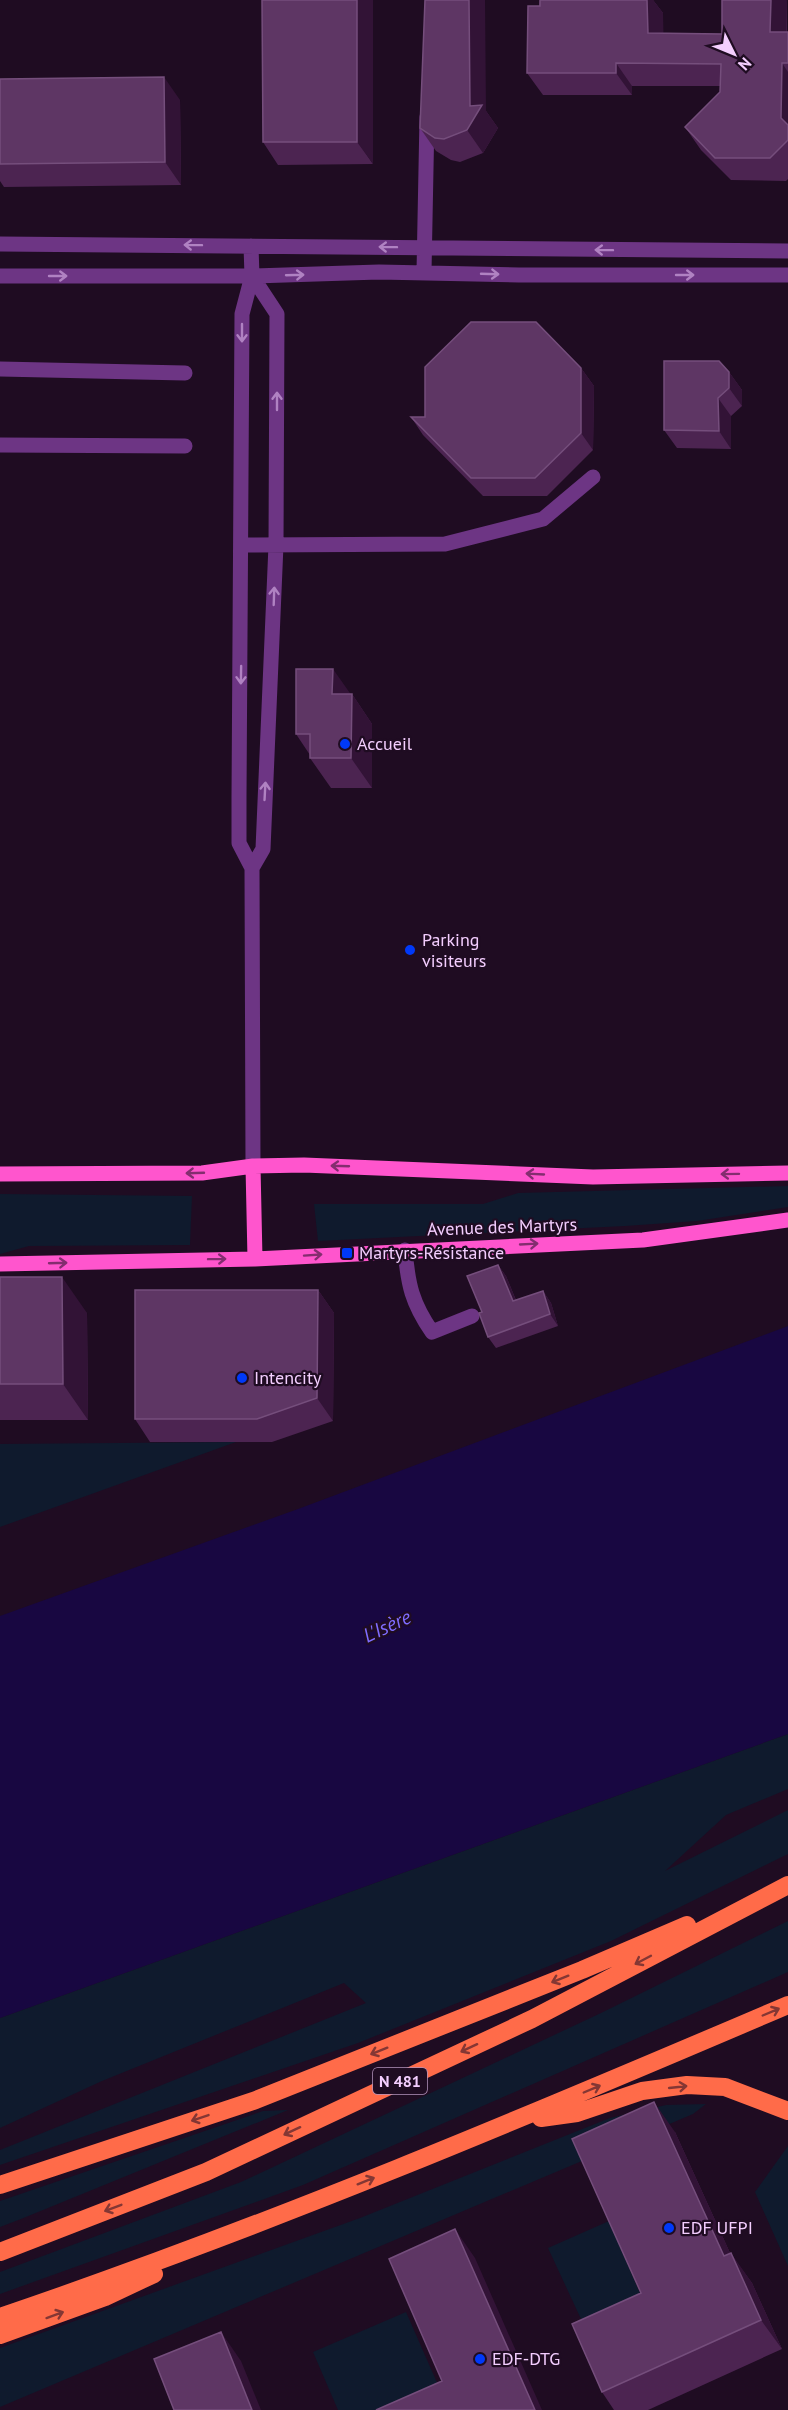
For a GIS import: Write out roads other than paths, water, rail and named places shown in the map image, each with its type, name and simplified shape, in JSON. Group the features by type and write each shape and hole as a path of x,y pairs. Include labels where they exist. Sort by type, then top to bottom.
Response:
{"highway":[{"path":"0,2185 267,2096 582,1970 788,1883"},
{"name":"N 481","path":"0,2252 206,2172 532,2019 788,1883"},
{"path":"0,2317 100,2283 312,2203 519,2121 788,2005"},
{"path":"519,2121 577,2113 642,2091 687,2085 725,2087 788,2111"},
{"path":"0,2335 105,2297 312,2203"}],"main road":[{"path":"0,1174 202,1173 253,1166 337,1165 593,1177 788,1173"},
{"path":"253,1166 255,1259"},
{"name":"Avenue des Martyrs","path":"0,1264 255,1259 643,1240 788,1220"}],"lane":[{"path":"424,272 428,104"},
{"path":"0,244 788,251"},
{"path":"251,246 252,276 242,314 243,545 240,843 252,868 253,1166"},
{"path":"0,276 252,276 424,272 519,275 788,274"},
{"path":"252,276 277,314 276,545 262,849 252,868"},
{"path":"0,369 185,373"},
{"path":"0,445 184,446"},
{"path":"243,545 445,544 543,519 592,477"},
{"path":"405,1251 408,1284 417,1310 432,1332 472,1316"}],"water":[{"name":"L'Isère","path":"788,1326 788,1734 0,2018 0,1616 298,1509"}],"place":[{"name":"Accueil","path":"345,744"},
{"name":"Parking visiteurs","path":"410,950"},
{"name":"Martyrs-Résistance","path":"347,1253"},
{"name":"Intencity","path":"242,1378"},
{"name":"EDF UFPI","path":"669,2228"},
{"name":"EDF-DTG","path":"480,2359"}]}
